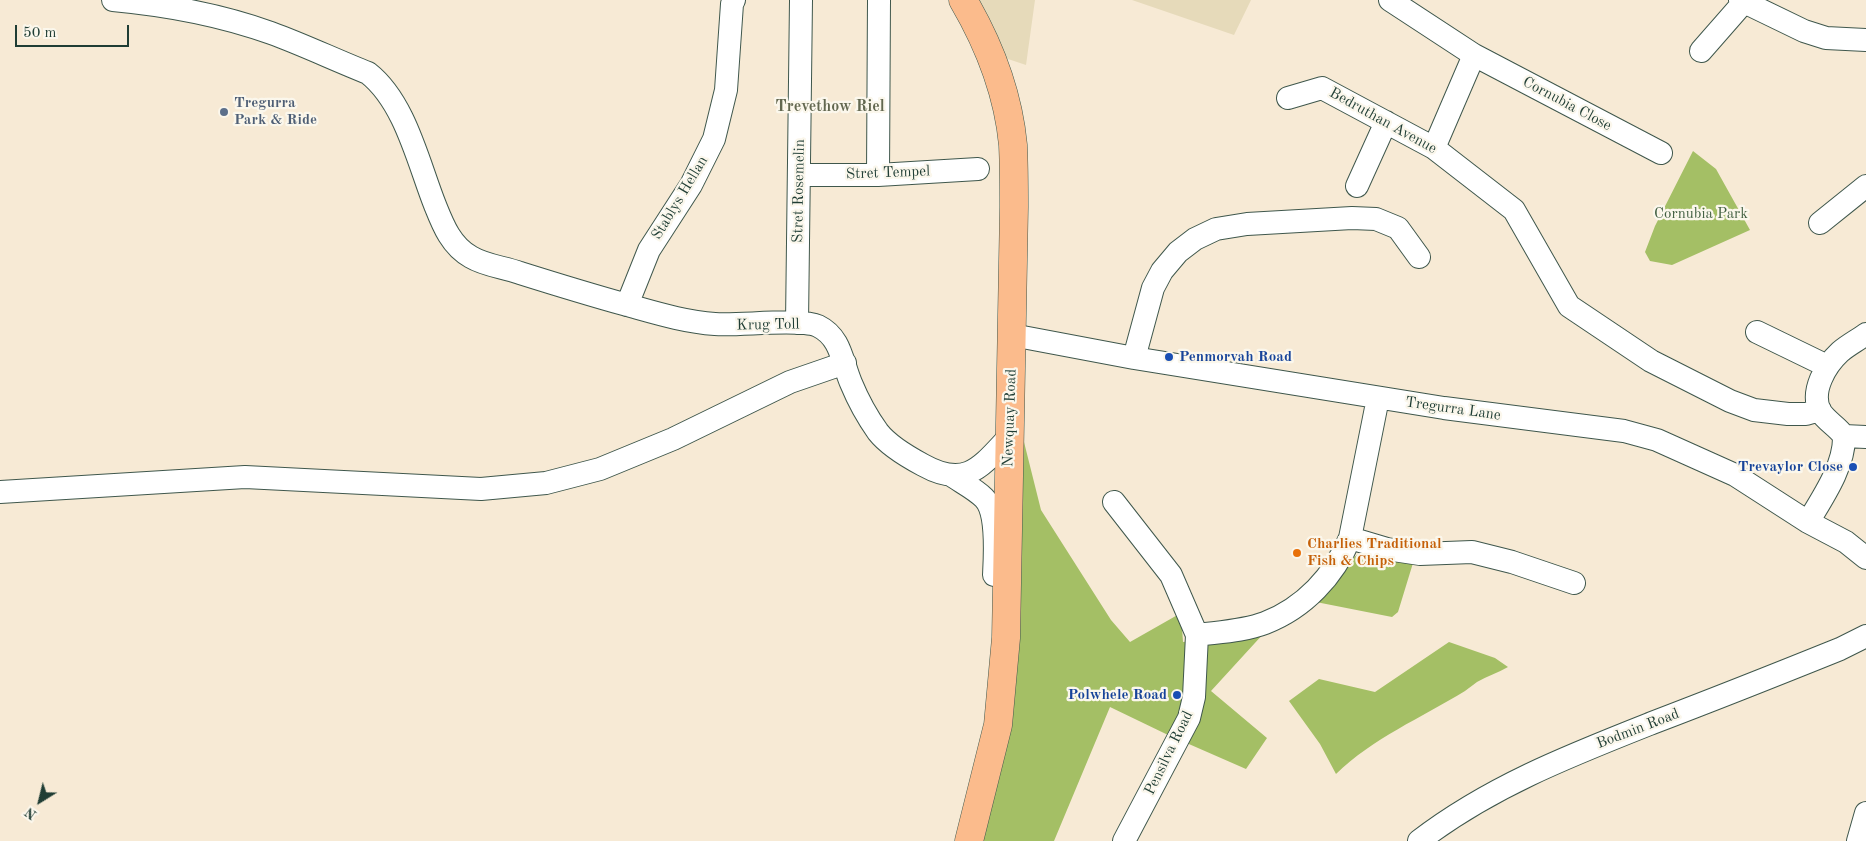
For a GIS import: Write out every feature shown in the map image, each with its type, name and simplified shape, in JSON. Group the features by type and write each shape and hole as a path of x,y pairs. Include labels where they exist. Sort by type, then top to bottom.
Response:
{"highway":[{"name":"Newquay Road","path":"963,0 982,34 1004,93 1013,145 1014,207 1006,638 998,726 969,841"}],"street":[{"name":"Krug Toll","path":"113,0 227,19 284,38 368,73 377,80 395,104 441,220 451,240 470,257 496,267 672,317 713,324 797,323 817,325 829,334 839,346 851,382 879,434 896,448 940,474 962,480 977,478 1008,483"},
{"name":"Stablys Hellan","path":"627,305 650,250 691,185 714,139 726,90 734,0"},
{"name":"Stret Rosemelin","path":"797,323 801,0"},
{"path":"878,175 879,0"},
{"name":"Cornubia Close","path":"1390,0 1474,55 1661,154"},
{"path":"1701,51 1741,2 1784,22 1826,38 1866,40"},
{"path":"1434,148 1474,55"},
{"name":"Bedruthan Avenue","path":"1288,98 1322,88 1434,148 1514,210 1569,306 1651,361 1730,401 1754,410 1806,414 1820,410"},
{"path":"1357,186 1386,122"},
{"name":"Stret Tempel","path":"799,175 878,175 978,169"},
{"path":"1820,223 1866,186"},
{"path":"1134,358 1153,288 1162,271 1178,252 1195,239 1216,229 1247,224 1352,218 1376,219 1398,228 1419,257"},
{"path":"1757,332 1827,366"},
{"path":"1808,522 1842,460 1845,448 1855,437 1820,410 1817,400 1818,389 1827,366 1841,351 1866,334"},
{"name":"Tregurra Lane","path":"1012,335 1134,358 1378,398 1624,431 1656,440 1734,475 1808,522 1846,542 1866,558"},
{"path":"0,492 245,476 481,489 546,483 600,469 673,439 790,382 845,363"},
{"path":"1114,502 1171,575 1197,635 1251,627 1266,622 1307,598 1328,577 1342,557 1350,538 1378,398"},
{"path":"1006,638 995,617 993,591 995,561 994,526 991,512 985,498 962,480 976,470 1009,437"},
{"path":"1350,538 1387,548 1420,554 1472,552 1512,562 1574,583"},
{"name":"Pensilva Road","path":"1124,841 1189,718 1194,697 1197,635"},
{"name":"Bodmin Road","path":"1419,841 1478,801 1518,779 1586,749 1864,642"},
{"path":"1858,841 1866,813"}],"shaded area":[{"path":"978,0 1035,0 1026,65 1005,58"},
{"path":"1132,0 1251,0 1234,35"}],"green space":[{"name":"Cornubia Park","path":"1693,151 1716,169 1750,230 1672,265 1650,261 1645,252 1655,226"},
{"path":"1015,406 1041,510 1111,620 1130,642 1181,613 1183,642 1265,632 1211,691 1267,738 1246,769 1110,707 1054,841 979,841"},
{"path":"1363,552 1413,563 1398,612 1392,617 1316,602 1350,560"},
{"path":"1449,642 1495,658 1508,667 1477,682 1465,691 1381,739 1350,761 1336,774 1320,744 1289,701 1319,679 1375,692"}],"place":[{"name":"Tregurra Park & Ride","path":"224,112"},
{"name":"Penmorvah Road","path":"1169,357"},
{"name":"Trevaylor Close","path":"1853,467"},
{"name":"Charlies Traditional Fish & Chips","path":"1297,553"},
{"name":"Polwhele Road","path":"1177,695"}],"district":[{"name":"Trevethow Riel","path":"830,107"}]}
